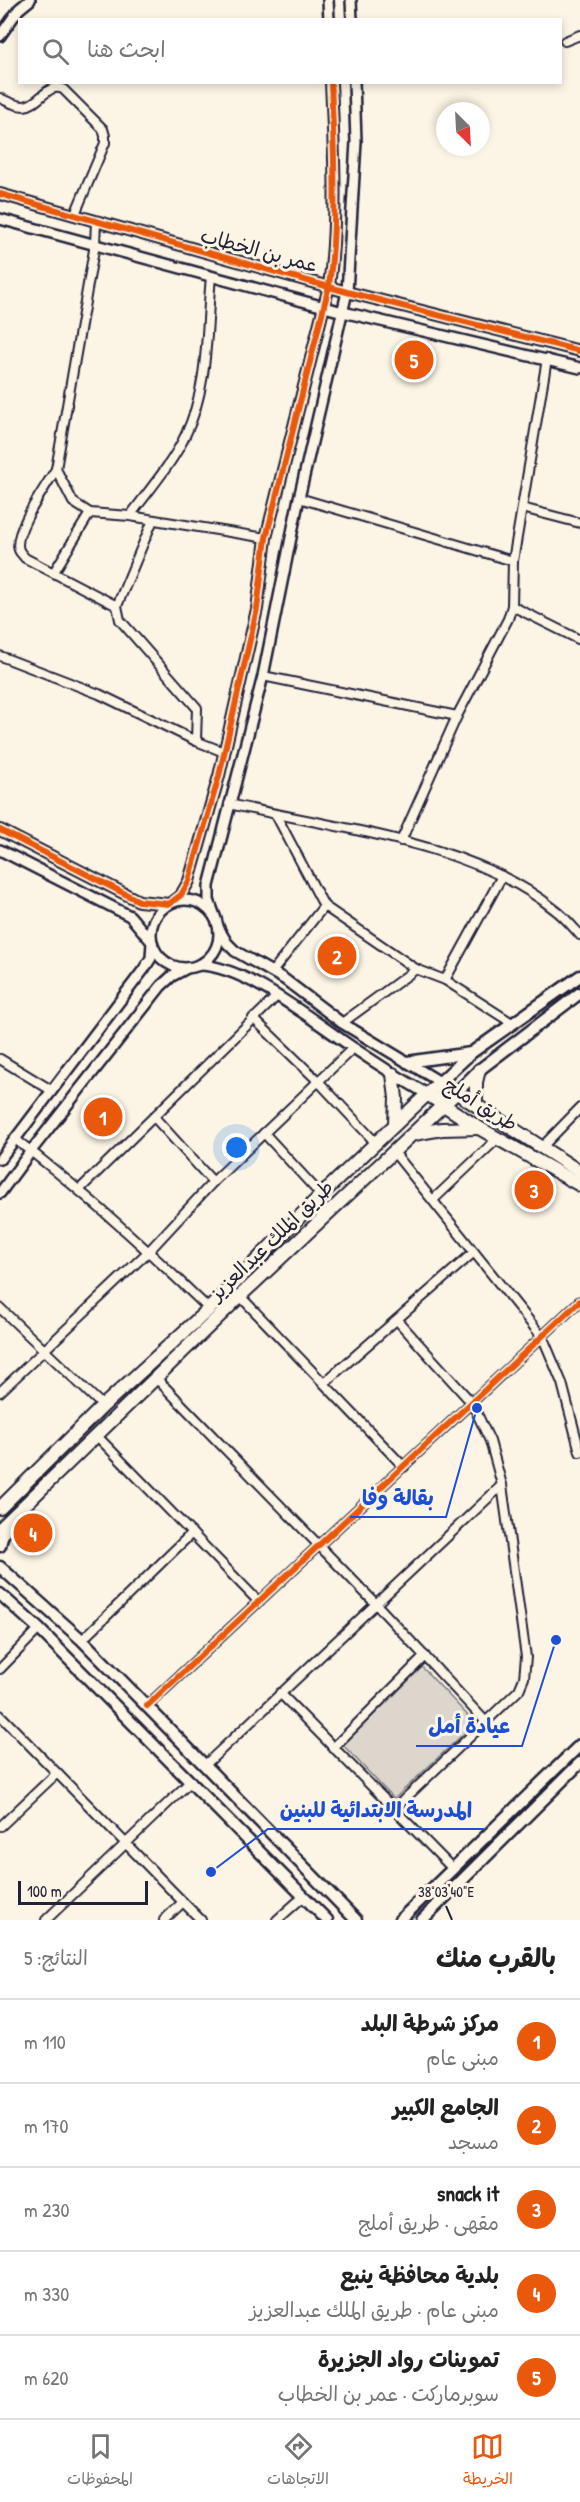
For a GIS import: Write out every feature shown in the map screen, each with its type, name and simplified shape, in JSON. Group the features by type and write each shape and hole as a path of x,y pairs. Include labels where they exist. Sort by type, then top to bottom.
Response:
{"highway":[{"path":"476,1106 476,1082 479,1070"},
{"path":"393,1074 396,1098 395,1124"},
{"name":"طريق أملج","path":"580,1172 440,1082 427,1094 479,1128 580,1185"},
{"name":"طريق الملك عبدالعزيز","path":"0,1529 240,1296 456,1093"},
{"name":"طريق الملك عبدالعزيز","path":"0,1506 208,1309 321,1195 427,1094"},
{"path":"412,1134 442,1129 479,1128"}],"main road":[{"path":"440,1082 471,1053 580,976"},
{"name":"طريق الملك عبدالعزيز","path":"456,1093 479,1070 580,993"},
{"path":"407,1062 471,1053"},
{"path":"0,1546 6,1527 24,1505"},
{"path":"0,1552 5,1566 16,1581"},
{"path":"0,1567 82,1640 356,1920"},
{"path":"3,1598 39,1629 327,1920"},
{"path":"400,1920 580,1745"},
{"path":"422,1920 580,1764"}],"street":[{"path":"0,36 19,9 30,0"},
{"path":"328,0 329,18"},
{"path":"351,0 352,18"},
{"path":"565,41 580,35"},
{"path":"0,1159 144,969 151,958 154,920 181,895 189,881 224,752 256,609 266,538 330,286 334,250 335,182 331,84"},
{"path":"354,84 356,142 347,292 299,498 263,676 229,804 225,830 210,886 209,900 219,929 235,951 272,972 342,1023 440,1082"},
{"path":"0,99 18,106 27,106 37,102 52,88 58,86 63,88 103,129 105,143 75,214"},
{"name":"عمر بن الخطاب","path":"0,194 347,292 580,351"},
{"name":"عمر بن الخطاب","path":"0,219 343,312 580,368"},
{"path":"96,222 95,244 56,469 22,527 18,540 19,550 25,558 117,606"},
{"path":"130,516 177,450 193,415 200,387 211,276"},
{"path":"401,841 457,716 508,619 512,606 513,561 548,359"},
{"path":"56,469 73,501 90,513 130,516 266,538"},
{"path":"299,498 513,561"},
{"path":"522,508 580,523"},
{"path":"54,572 90,513"},
{"path":"153,520 117,606 120,620 197,708 196,741"},
{"path":"512,606 580,640"},
{"path":"0,656 99,694 196,741 224,752"},
{"path":"263,676 457,716"},
{"path":"229,804 401,841 457,856 502,876 554,909 580,935"},
{"path":"276,815 324,906 416,969 446,980 512,1023"},
{"path":"0,830 139,901 169,904 180,901 201,904 216,919"},
{"path":"0,850 130,916 165,961 187,968"},
{"path":"446,980 502,876"},
{"path":"272,972 324,906"},
{"path":"198,966 208,960 215,951 219,940 219,929"},
{"path":"0,1193 161,986 172,976 187,968 213,965 277,996 353,1048 427,1094"},
{"path":"342,1023 416,969"},
{"path":"79,1190 277,996"},
{"path":"254,1018 318,1081 375,1142"},
{"path":"0,1392 149,1251 213,1182 353,1048"},
{"path":"0,1059 51,1090"},
{"path":"541,1148 580,1108"},
{"path":"155,1118 213,1182"},
{"path":"264,1133 321,1195"},
{"path":"433,1200 497,1138"},
{"path":"15,1139 79,1190 149,1251 208,1309"},
{"path":"393,1151 543,1338 578,1425 580,1452"},
{"path":"324,1383 474,1252"},
{"path":"240,1296 404,1467"},
{"path":"147,1706 580,1301"},
{"path":"0,1308 103,1406"},
{"path":"393,1810 519,1690 524,1678 526,1657 502,1485 490,1441 472,1403 397,1320"},
{"path":"156,1378 320,1545 486,1722"},
{"path":"96,1435 259,1602"},
{"path":"205,1765 502,1485"},
{"path":"82,1640 192,1533"},
{"path":"0,1669 39,1629"},
{"path":"333,1748 425,1656"},
{"path":"280,1693 453,1869"},
{"path":"0,1715 201,1920"},
{"path":"0,1826 57,1773"},
{"path":"46,1920 191,1781"},
{"path":"277,1920 304,1896"},
{"path":"165,1920 183,1902"}],"shaded area":[{"path":"422,1667 475,1723 394,1799 343,1745"}],"cycle path":[{"path":"0,830 139,901 169,904 181,895 189,881 219,776 257,609 266,538 329,286 334,210 331,84"},
{"path":"0,194 347,292 580,351"},
{"path":"147,1706 580,1301"}],"place":[{"name":"تموينات رواد الجزيرة","path":"414,360"},
{"name":"الجامع الكبير","path":"337,956"},
{"name":"مركز شرطة البلد","path":"103,1117"},
{"name":"snack it","path":"534,1190"},
{"name":"بقالة وفا","path":"477,1408"},
{"name":"بلدية محافظة ينبع","path":"33,1533"},
{"name":"عيادة أمل","path":"556,1640"},
{"name":"المدرسة الابتدائية للبنين","path":"211,1872"}]}
